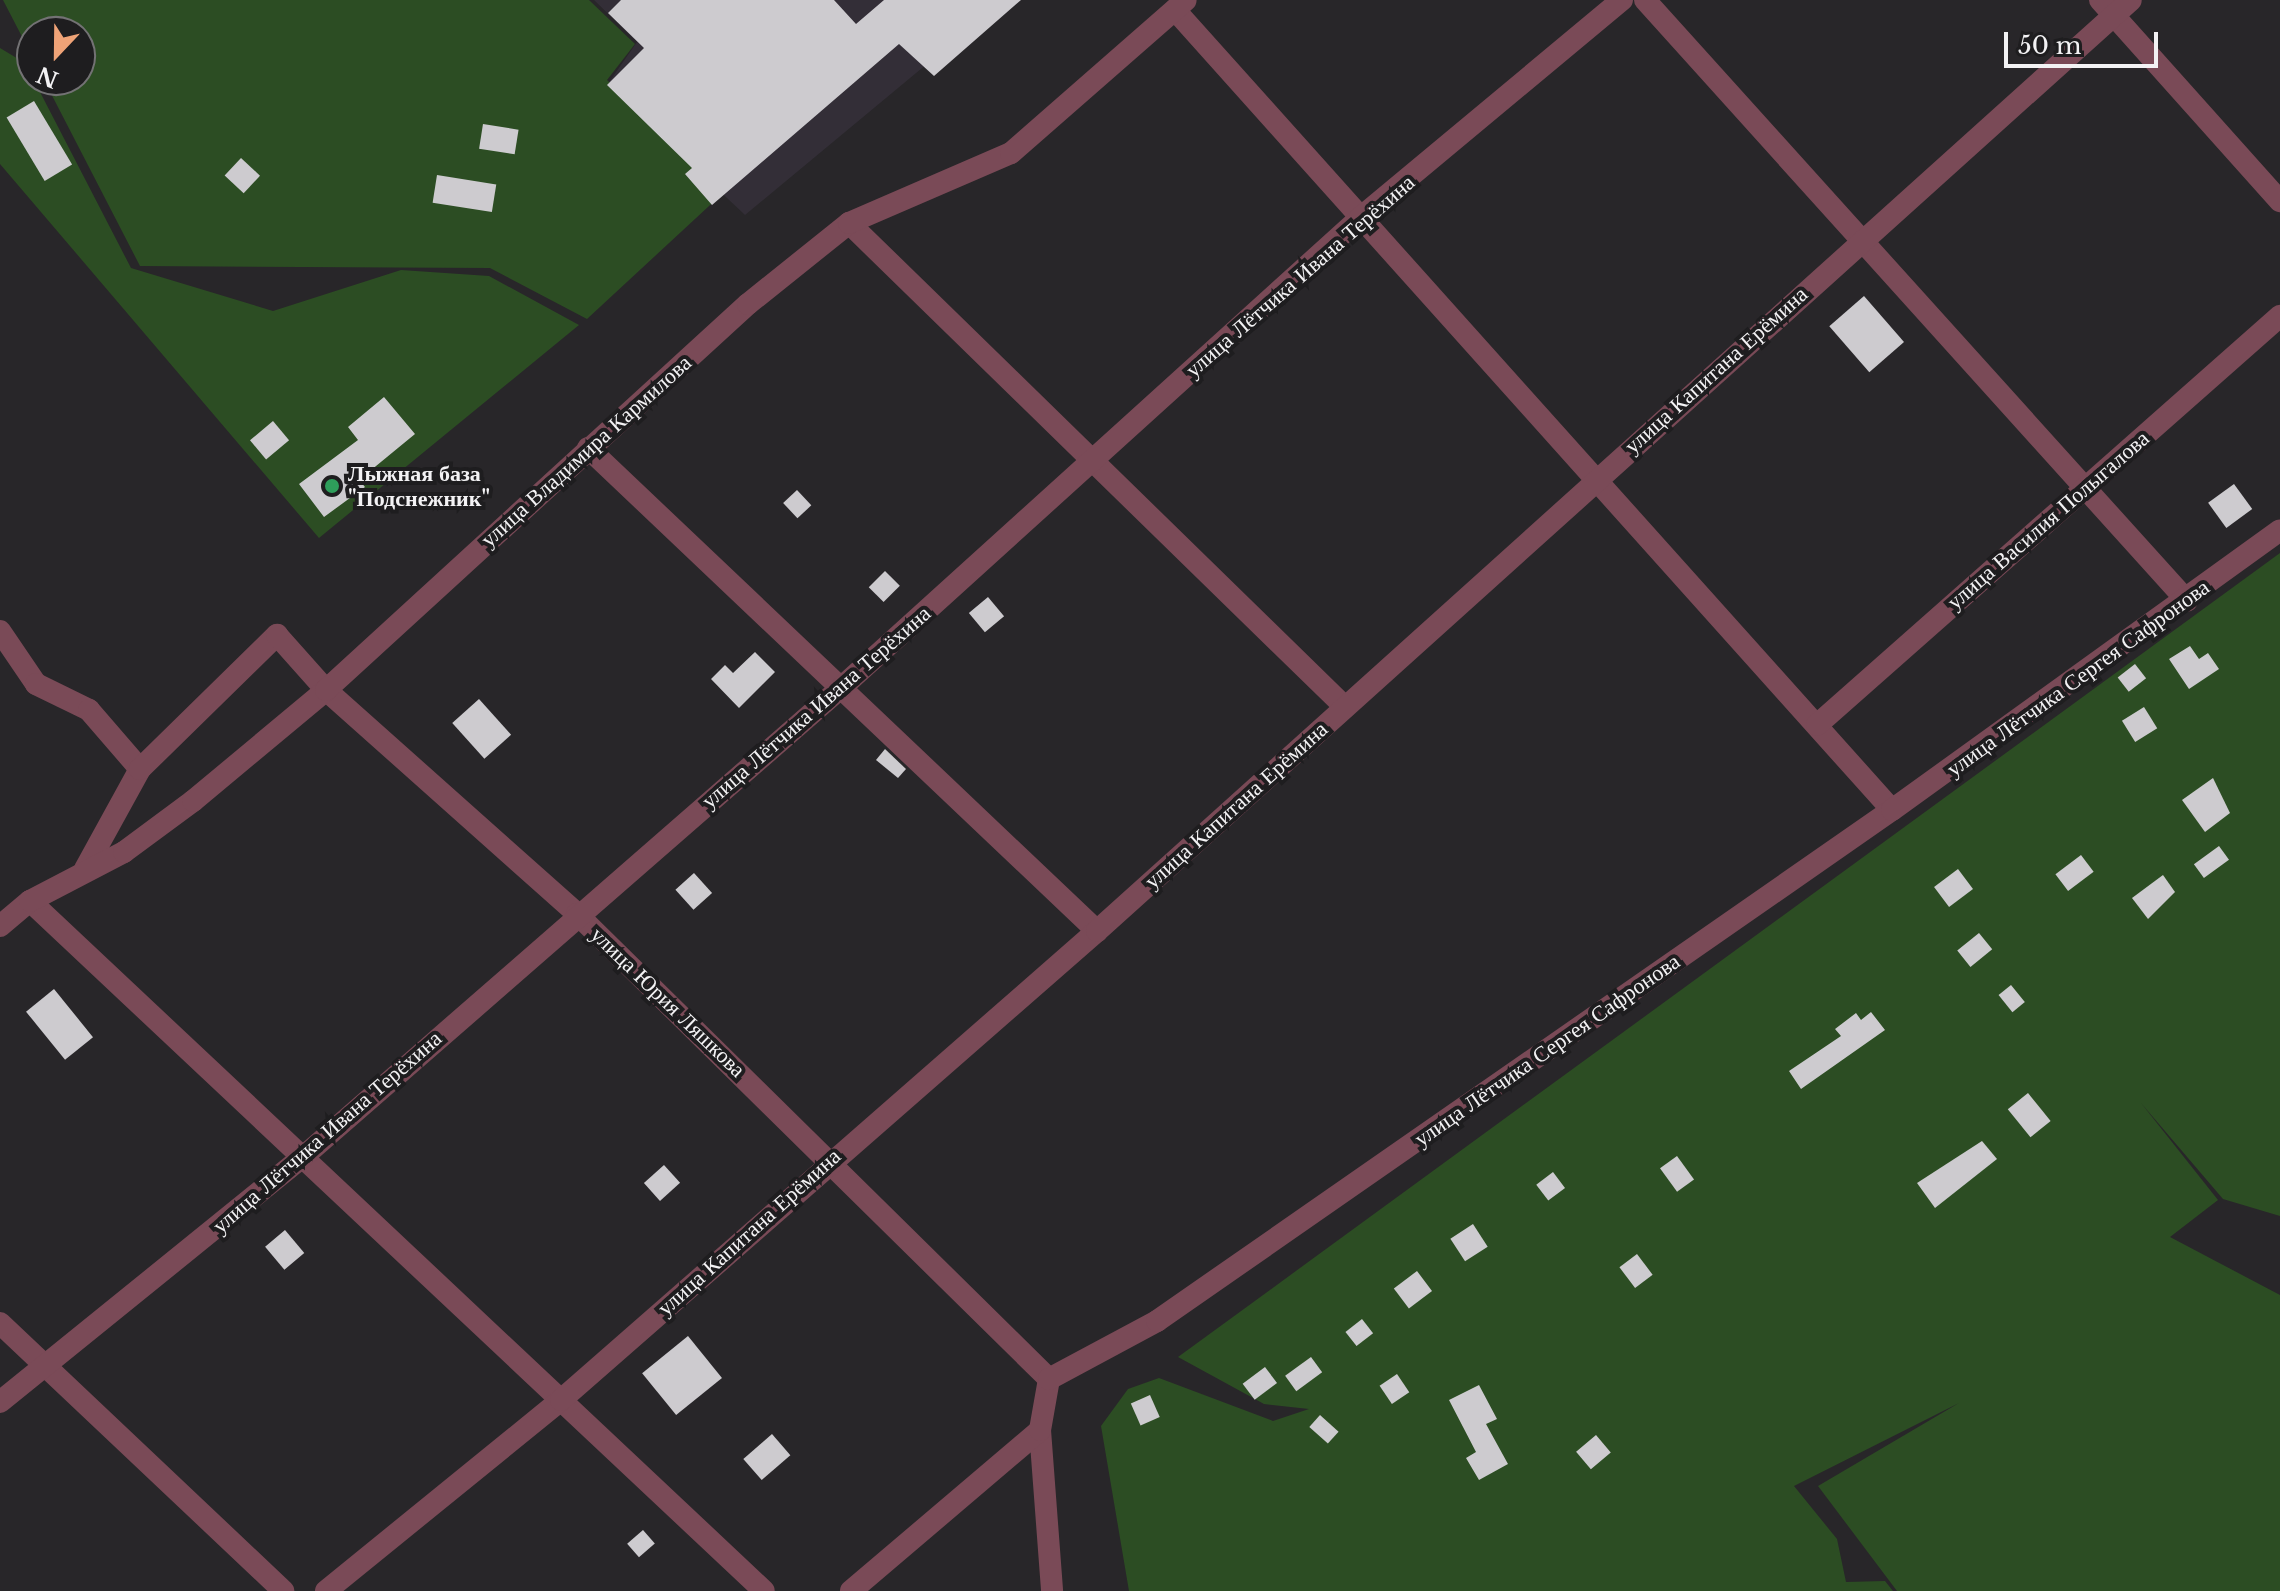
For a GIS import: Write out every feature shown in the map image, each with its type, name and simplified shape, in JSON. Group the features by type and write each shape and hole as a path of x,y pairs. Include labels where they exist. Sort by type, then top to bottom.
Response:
{"street":[{"name":"улица Лётчика Ивана Терёхина","path":"0,1402 303,1157 577,914 842,687 1360,218 1622,0"},
{"path":"1645,0 2087,485 2187,601"},
{"path":"1180,5 1360,218 1892,810"},
{"name":"улица Владимира Кармилова","path":"0,926 30,901 85,869 124,852 193,801 326,690 588,448 849,223 1011,153 1180,5"},
{"path":"2115,5 2280,201"},
{"name":"улица Капитана Ерёмина","path":"326,1591 561,1400 831,1160 1097,931 1862,239 2115,5"},
{"path":"849,223 1345,707"},
{"name":"улица Василия Полыгалова","path":"1817,725 2280,316"},
{"path":"588,448 1097,931"},
{"name":"улица Лётчика Сергея Сафронова","path":"1049,1379 1157,1321 1892,810 2187,601 2280,530"},
{"path":"0,631 36,684 89,710 140,769 85,869"},
{"name":"улица Юрия Ляшкова","path":"140,769 277,635 326,690 577,914 831,1160 1049,1379"},
{"path":"30,901 764,1591"},
{"path":"0,1323 283,1591"},
{"path":"1049,1379 1040,1430 1052,1591"},
{"path":"851,1591 1040,1430"}],"shaded area":[{"path":"594,0 1004,0 745,215 607,85 637,42"}],"green space":[{"path":"3,0 589,0 635,44 607,80 722,194 587,319 490,268 140,266 52,96 96,96 96,16 16,16 16,25"},
{"path":"0,48 16,58 16,96 42,96 131,268 273,311 401,270 489,276 579,325 319,538 0,164"},
{"path":"2280,553 2280,1216 2223,1199 2141,1103 2218,1200 2170,1237 2280,1295 2280,1591 1897,1591 1818,1486 1959,1403 1794,1486 1837,1539 1846,1582 1885,1581 1893,1591 1129,1591 1101,1426 1128,1389 1159,1378 1273,1421 1309,1409 1264,1404 1178,1357"}],"building":[{"path":"621,0 834,0 856,24 884,0 1021,0 934,76 899,44 712,205 685,174 692,168 607,85 644,48 608,13"},
{"path":"34,101 72,164 45,181 7,117"},
{"path":"483,124 519,130 515,154 479,149"},
{"path":"241,158 260,176 244,193 225,176"},
{"path":"437,175 496,184 492,212 433,203"},
{"path":"1864,296 1904,342 1869,372 1829,326"},
{"path":"384,397 415,434 359,480 365,487 324,517 299,484 358,440 348,427"},
{"path":"273,421 289,440 266,459 250,440"},
{"path":"2234,484 2252,509 2226,528 2208,503"},
{"path":"797,490 811,505 797,518 783,503"},
{"path":"885,571 900,586 884,602 869,587"},
{"path":"988,597 1004,616 985,632 969,613"},
{"path":"2190,646 2199,659 2208,653 2219,669 2189,689 2169,659"},
{"path":"755,652 775,672 739,708 711,679 725,665 733,673"},
{"path":"2135,664 2146,678 2129,692 2118,678"},
{"path":"479,699 511,735 484,759 452,723"},
{"path":"2144,707 2157,728 2135,742 2122,721"},
{"path":"885,749 906,769 898,778 876,760"},
{"path":"2213,778 2230,813 2205,832 2182,800"},
{"path":"2219,846 2229,860 2204,878 2194,864"},
{"path":"2081,855 2094,872 2068,891 2055,874"},
{"path":"1958,869 1973,889 1949,907 1934,887"},
{"path":"694,873 712,893 693,910 675,890"},
{"path":"2163,875 2175,892 2148,919 2132,898"},
{"path":"1979,933 1992,949 1970,967 1957,951"},
{"path":"2011,985 2025,1002 2012,1012 1999,995"},
{"path":"54,989 93,1037 65,1060 26,1012"},
{"path":"1871,1012 1885,1030 1801,1089 1789,1071 1841,1036 1835,1029 1856,1013 1861,1020"},
{"path":"2028,1093 2051,1121 2030,1137 2008,1109"},
{"path":"1982,1141 1997,1159 1935,1208 1917,1183"},
{"path":"1677,1156 1694,1179 1677,1192 1660,1168"},
{"path":"664,1165 680,1183 660,1201 644,1183"},
{"path":"1553,1172 1565,1188 1548,1201 1536,1185"},
{"path":"1473,1224 1488,1247 1465,1261 1450,1239"},
{"path":"285,1230 304,1253 284,1270 265,1247"},
{"path":"1637,1254 1653,1275 1635,1288 1619,1267"},
{"path":"1417,1271 1432,1291 1409,1308 1394,1288"},
{"path":"1362,1319 1373,1333 1357,1346 1345,1332"},
{"path":"688,1336 722,1378 676,1415 642,1373"},
{"path":"1311,1357 1322,1372 1296,1391 1285,1376"},
{"path":"1265,1367 1277,1383 1255,1400 1243,1384"},
{"path":"1397,1374 1409,1392 1392,1404 1380,1386"},
{"path":"1479,1385 1497,1419 1486,1424 1508,1464 1479,1480 1466,1458 1476,1452 1449,1400"},
{"path":"1150,1395 1160,1417 1141,1425 1131,1404"},
{"path":"1320,1415 1339,1432 1328,1444 1309,1427"},
{"path":"772,1434 790,1455 762,1480 743,1459"},
{"path":"1596,1435 1611,1453 1591,1469 1576,1452"},
{"path":"643,1530 655,1544 639,1557 627,1544"}],"place":[{"name":"Лыжная база \"Подснежник\"","path":"332,486"}]}
